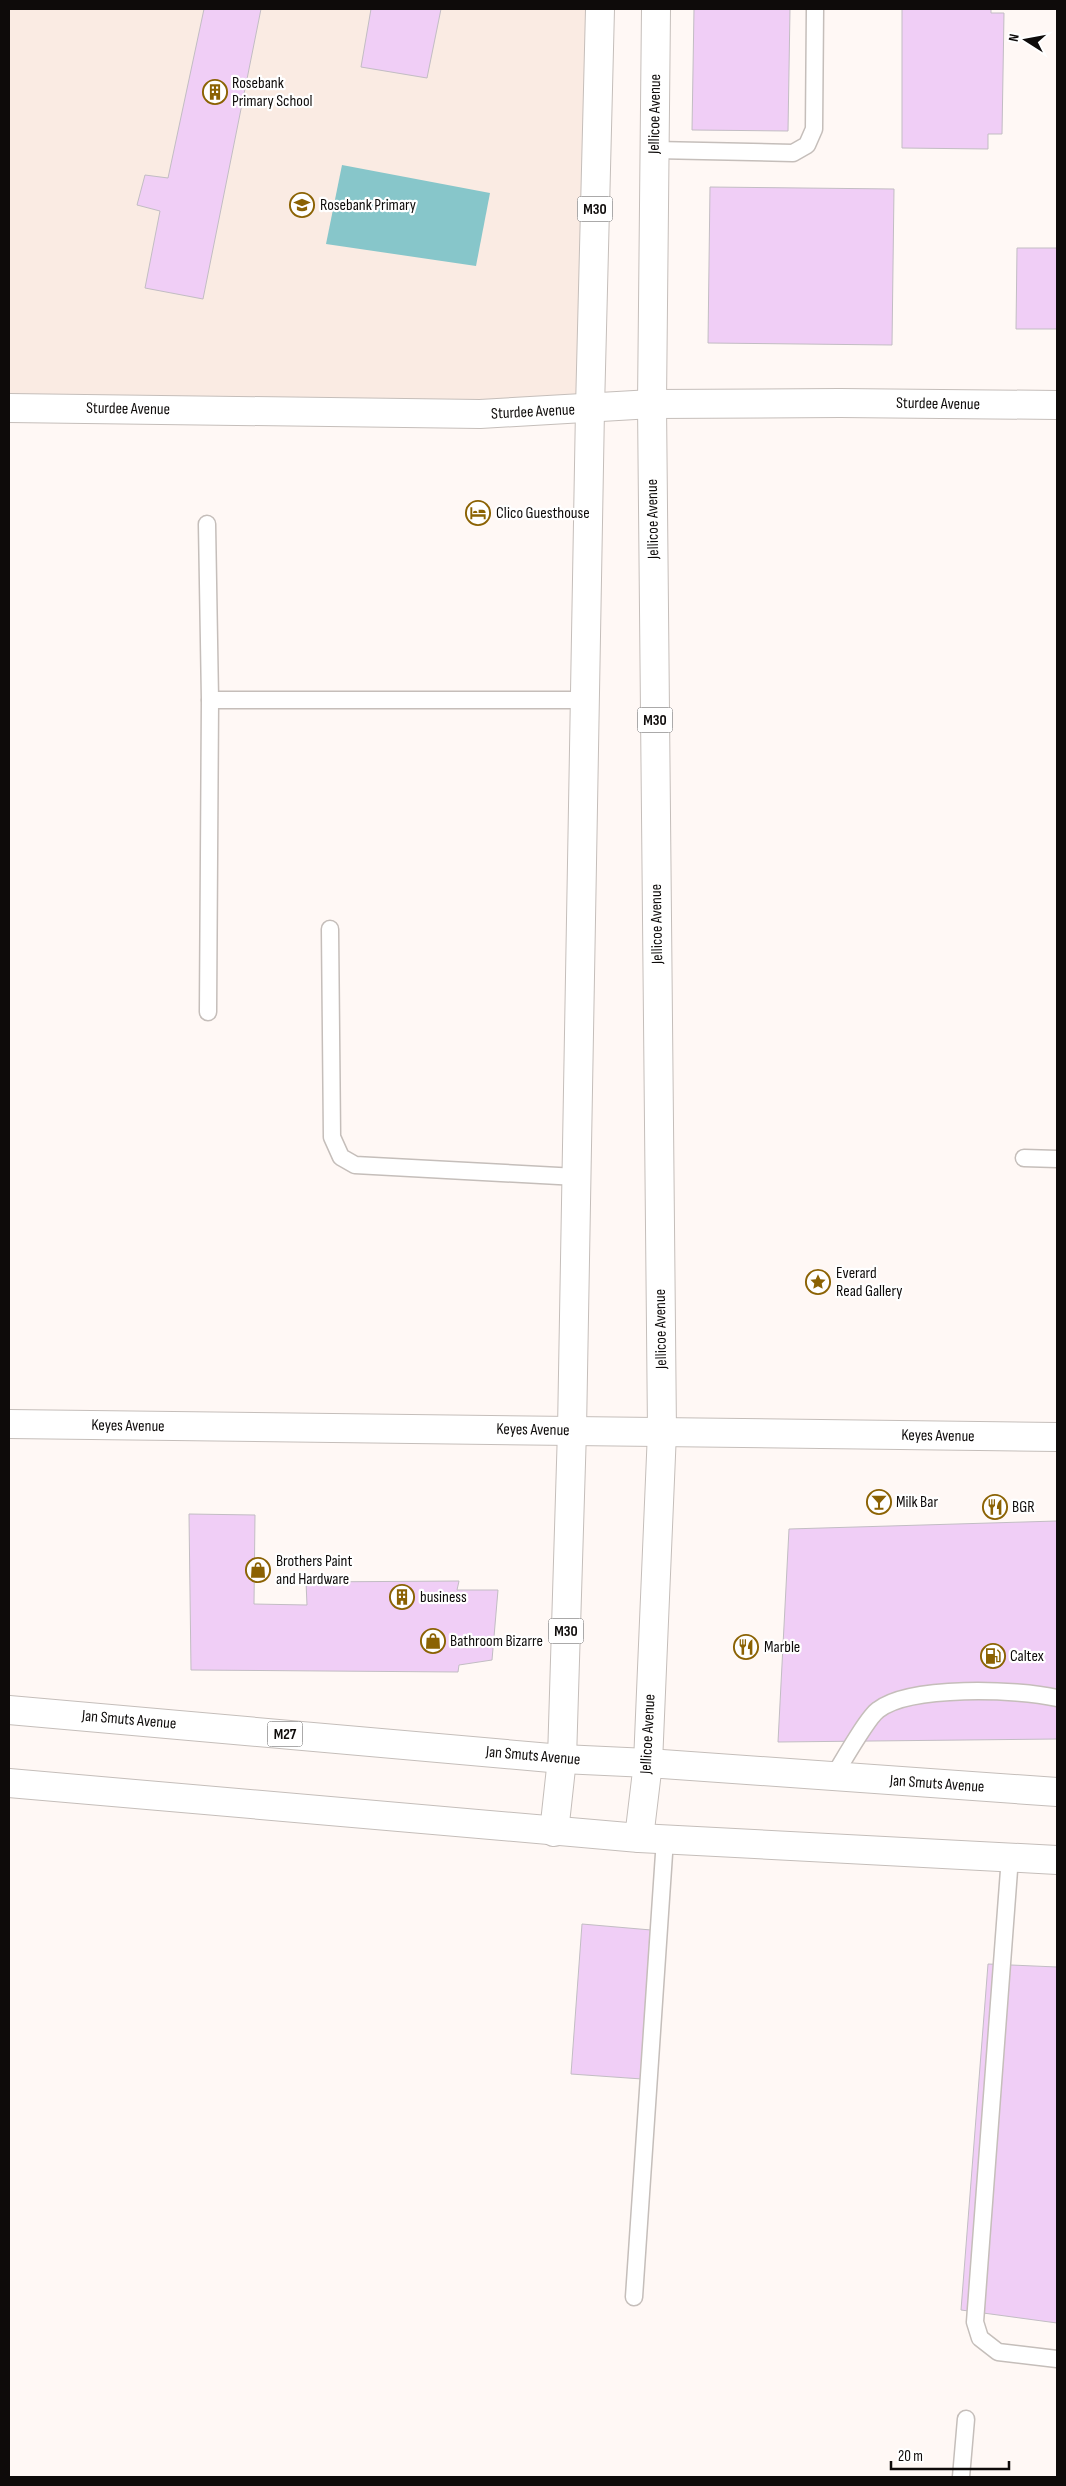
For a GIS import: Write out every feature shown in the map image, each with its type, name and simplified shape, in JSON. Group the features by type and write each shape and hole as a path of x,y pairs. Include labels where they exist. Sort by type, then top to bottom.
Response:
{"main road":[{"name":"M30","path":"554,1832 562,1759 572,1430 590,409 600,9"},
{"name":"Jellicoe Avenue","path":"652,1839 648,1763 662,1432 652,404 656,9"},
{"name":"Sturdee Avenue","path":"9,408 480,414 652,404 840,403 1057,406"},
{"name":"Keyes Avenue","path":"9,1424 1057,1437"},
{"name":"Jan Smuts Avenue","path":"9,1710 562,1759 648,1763 1057,1792"},
{"path":"9,1782 554,1832 652,1839 1057,1860"}],"lane":[{"path":"655,150 793,153 807,145 814,129 815,9"},
{"path":"207,524 210,700 208,1012"},
{"path":"210,700 586,700"},
{"path":"330,929 332,1137 341,1156 355,1165 577,1177"},
{"path":"1024,1158 1057,1158"},
{"path":"833,1776 876,1710 899,1698 953,1691 1040,1694 1057,1698"},
{"path":"634,2297 652,1839"},
{"path":"1010,1857 975,2322 980,2338 998,2352 1057,2359"},
{"path":"961,2477 966,2419"}],"shaded area":[{"name":"Rosebank Primary","path":"9,9 598,9 591,405 9,401"}],"water":[{"path":"342,165 490,193 476,266 326,244"}],"building":[{"name":"Rosebank Primary School","path":"204,9 261,9 203,299 145,288 160,211 137,205 145,175 168,178"},
{"name":"Rosebank Primary School","path":"371,9 441,9 427,78 361,67"},
{"path":"694,9 790,9 788,131 692,130"},
{"path":"902,9 991,9 991,13 1004,13 1002,134 988,134 988,149 902,148"},
{"path":"710,187 894,189 892,345 708,343"},
{"path":"1017,248 1057,248 1057,329 1016,329"},
{"name":"business","path":"189,1514 255,1515 254,1604 307,1605 306,1582 459,1581 457,1590 498,1590 492,1660 459,1665 458,1672 191,1670"},
{"path":"1057,1521 1057,1739 778,1742 789,1529"},
{"path":"582,1924 651,1930 642,2079 571,2074"},
{"path":"988,1964 1057,1967 1057,2323 961,2310"}],"place":[{"name":"Rosebank Primary School","path":"215,92"},
{"name":"Rosebank Primary","path":"302,205"},
{"name":"Clico Guesthouse","path":"478,513"},
{"name":"Everard Read Gallery","path":"818,1282"},
{"name":"Milk Bar","path":"879,1502"},
{"name":"BGR","path":"995,1507"},
{"name":"Brothers Paint and Hardware","path":"258,1570"},
{"name":"business","path":"402,1597"},
{"name":"Bathroom Bizarre","path":"433,1641"},
{"name":"Marble","path":"746,1647"},
{"name":"Caltex","path":"993,1656"}]}
